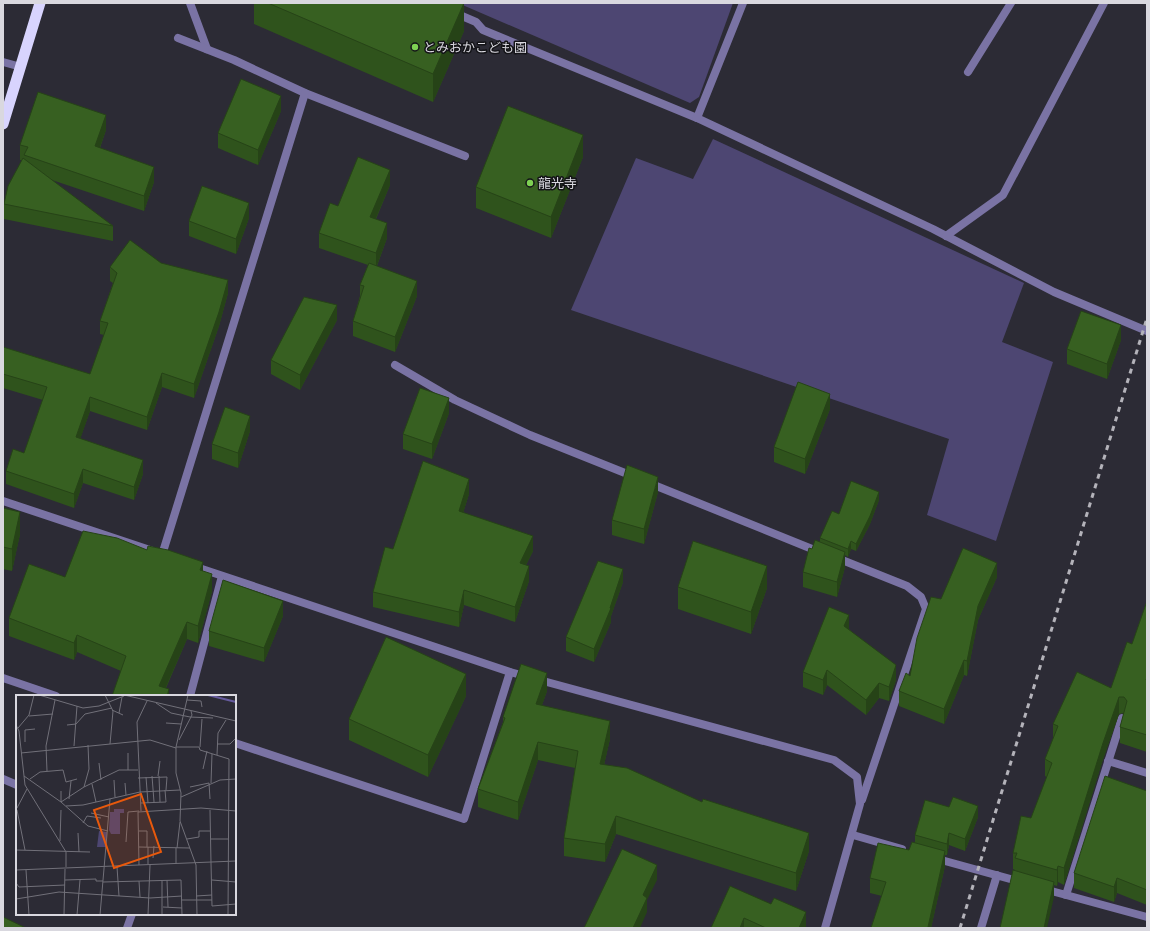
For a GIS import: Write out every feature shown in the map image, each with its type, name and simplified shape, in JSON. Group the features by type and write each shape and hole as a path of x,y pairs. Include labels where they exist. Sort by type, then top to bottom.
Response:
{"highway":[{"path":"3,124 40,3"}],"street":[{"path":"190,3 207,49"},
{"path":"697,118 743,3"},
{"path":"968,72 1011,3"},
{"path":"946,236 1003,195 1104,3"},
{"path":"447,9 476,22 483,30 697,118 946,236 1054,292 1147,331"},
{"path":"178,38 234,60 305,93 465,156"},
{"path":"3,62 21,66"},
{"path":"3,501 166,556 305,93"},
{"path":"395,365 454,400 530,434 907,586 921,597 926,609 860,804 853,835 825,928"},
{"path":"185,563 510,672 834,760 857,776 860,804"},
{"path":"190,695 222,576"},
{"path":"236,742 464,819 510,672"},
{"path":"3,678 53,695"},
{"path":"1066,895 1122,718"},
{"path":"1108,761 1147,773"},
{"path":"3,780 16,785"},
{"path":"853,835 912,852"},
{"path":"926,856 1147,917"},
{"path":"981,928 997,875"},
{"path":"127,928 132,915"}],"shaded area":[{"path":"458,3 733,3 699,97 690,103"},
{"path":"713,139 1024,283 1002,342 1053,362 996,541 927,515 949,439 571,310 636,158 693,179"}],"building":[{"path":"268,3 464,3 433,74"},
{"path":"241,79 281,96 258,150 218,133"},
{"path":"38,92 106,115 95,146 154,167 144,196 24,155 28,147 20,145"},
{"name":"龍光寺","path":"508,106 583,135 551,217 476,187"},
{"path":"358,157 390,170 370,217 387,223 376,253 319,233 330,203 338,206"},
{"path":"23,158 113,226 4,204 8,186"},
{"path":"202,186 249,203 236,239 189,221"},
{"path":"130,240 161,263 228,280 219,312 194,384 162,373 147,417 90,397 76,437 143,460 134,487 83,469 74,494 6,471 13,449 24,453 47,387 3,374 3,347 90,374 108,323 100,321 117,273 110,267"},
{"path":"369,263 417,281 395,337 353,321 364,286 360,285"},
{"path":"304,297 337,305 300,375 271,360"},
{"path":"1081,311 1121,325 1107,364 1067,349"},
{"path":"798,382 830,394 805,459 774,447"},
{"path":"420,388 449,398 432,444 403,434"},
{"path":"225,407 250,416 238,453 212,444"},
{"path":"423,461 469,479 459,511 533,536 520,563 529,566 515,607 464,590 459,612 373,592 385,547 393,549"},
{"path":"627,465 658,477 644,529 612,520"},
{"path":"851,481 879,492 870,516 856,544 851,541 848,549 820,538 832,511 839,514"},
{"path":"3,508 20,512 12,549 3,547"},
{"path":"83,531 117,538 147,550 148,546 168,550 203,562 200,570 212,574 198,626 187,622 159,686 169,689 167,695 112,695 126,656 77,635 74,643 9,618 29,564 65,577"},
{"path":"815,540 845,552 837,582 803,572 809,548 812,549"},
{"path":"693,541 767,566 751,612 678,587"},
{"path":"963,548 997,563 978,606 967,661 964,660 944,709 899,691 906,673 910,676 917,638 931,597 941,599"},
{"path":"598,561 623,569 611,608 594,649 566,637"},
{"path":"223,580 283,601 264,648 209,631"},
{"path":"1147,601 1147,735 1120,727 1127,701 1124,697 1119,697 1064,868 1058,866 1057,870 1015,858 1017,853 1013,853 1021,816 1031,818 1052,763 1045,759 1058,726 1053,724 1077,672 1111,688 1127,642 1132,644"},
{"path":"829,607 849,615 844,626 896,665 889,687 879,683 866,700 827,670 823,680 803,672"},
{"path":"386,637 466,674 428,755 349,719"},
{"path":"521,664 547,673 536,704 610,721 600,764 627,768 702,802 703,799 809,833 796,873 616,816 605,844 564,838 578,751 538,742 518,802 478,789 505,718 503,717"},
{"path":"1105,776 1147,791 1147,890 1117,878 1114,887 1074,873"},
{"path":"953,797 978,806 965,839 949,833 947,844 915,835 925,800 949,807"},
{"path":"912,842 945,851 928,927 932,928 871,928 886,882 870,878 878,843 909,850"},
{"path":"622,849 657,865 643,895 647,898 633,928 584,928"},
{"path":"1013,870 1054,882 1044,928 1000,928"},
{"path":"730,886 771,904 774,898 806,912 799,928 766,928 744,918 740,928 711,928"},
{"path":"3,917 26,928 3,928"}],"railway":[{"path":"960,928 1147,318"}],"place":[{"name":"とみおかこども園","path":"415,47"},
{"name":"龍光寺","path":"530,183"}]}
